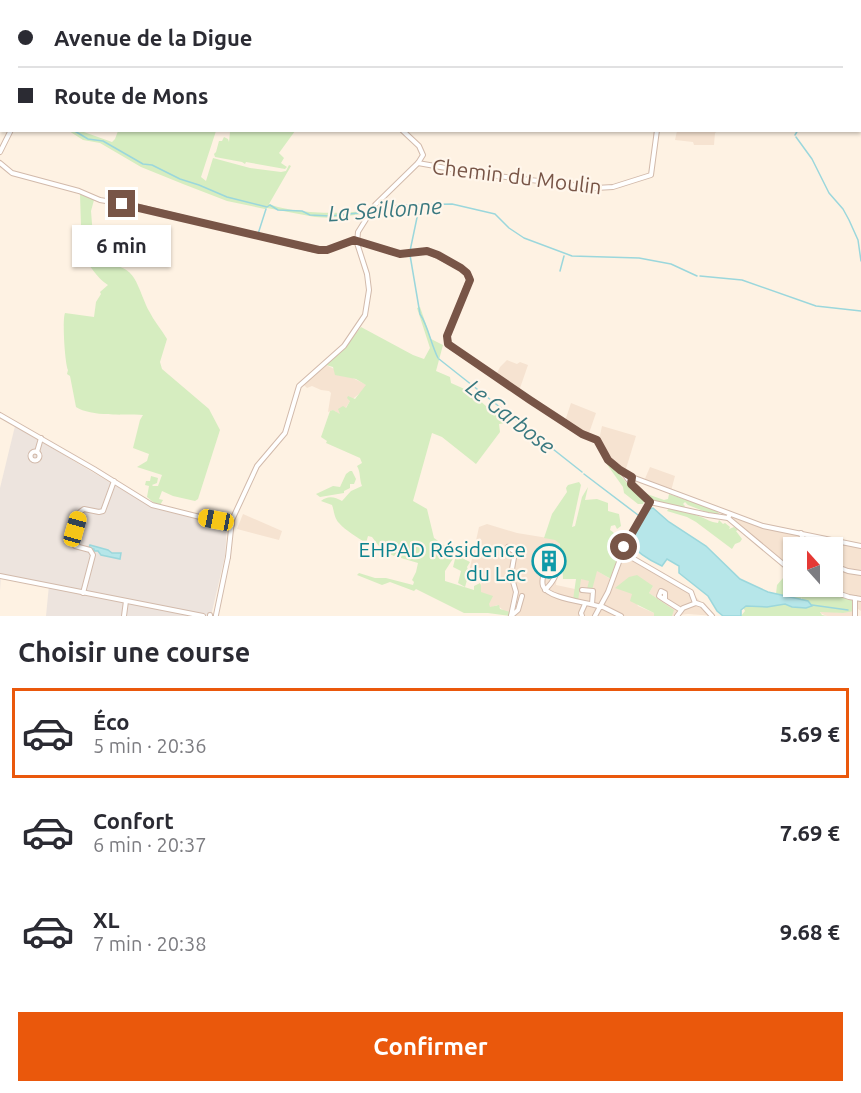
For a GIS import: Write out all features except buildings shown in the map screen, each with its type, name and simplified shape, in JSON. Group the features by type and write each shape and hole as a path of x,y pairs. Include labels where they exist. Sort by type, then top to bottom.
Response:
{"street":[{"path":"0,152 10,132"},
{"path":"0,576 203,616 213,615 228,557 232,523 257,465 285,433 299,386 339,352 363,320 368,306 369,290 357,240 358,232 375,206 422,157 423,151 404,132"},
{"name":"Chemin du Moulin","path":"418,163 474,173 596,188 613,187 651,175 657,132"},
{"path":"0,164 12,173 79,191 100,200 135,206 315,250 327,250 357,240 400,254 430,252 445,258 466,272 470,280 447,336 450,346 582,434 597,440 606,458 628,475 729,516 763,526 861,546"},
{"path":"0,414 155,507 232,523"},
{"path":"36,452 41,438"},
{"path":"628,475 631,484 649,502 704,515 729,516 783,563"},
{"path":"628,475 631,484"},
{"path":"84,593 93,555 90,550 75,546 72,539 80,512 84,509 103,511 114,481"},
{"path":"595,616 626,543 649,502"},
{"path":"801,533 802,537"},
{"path":"508,547 515,552 511,575 516,592 511,616"},
{"path":"622,552 691,592 695,603"},
{"path":"545,590 556,575 555,559"},
{"path":"545,567 542,581 545,590 561,598 601,606 621,616"},
{"path":"843,570 861,573"},
{"path":"582,590 593,591 592,604"},
{"path":"843,594 858,598 855,616"},
{"path":"511,616 517,612 522,596"},
{"path":"665,600 681,610"},
{"path":"124,616 126,601"},
{"path":"676,616 681,610 695,603 700,604 712,616"},
{"path":"582,615 585,604"}],"shaded area":[{"path":"677,132 716,132 714,145 694,145 693,142 675,140"},
{"path":"507,360 528,365 519,391 496,375"},
{"path":"326,365 367,385 350,401 341,415 333,410 328,412 331,393 329,391 312,386 307,388 303,384"},
{"path":"571,403 596,413 588,436 565,421"},
{"path":"15,426 153,508 227,526 225,556 211,616 46,616 49,585 1,575 0,591 0,488"},
{"path":"602,426 636,436 625,472 605,454 599,440"},
{"path":"650,467 675,476 671,491 644,481"},
{"path":"726,512 766,526 821,537 783,537 783,566 736,525 724,518"},
{"path":"243,514 282,531 279,540 237,529"},
{"path":"487,524 517,533 560,540 556,585 575,589 583,562 612,580 622,550 688,589 715,616 688,614 672,616 673,610 649,593 653,586 632,595 638,606 654,613 654,616 510,616 497,605 490,608 480,592 483,574 469,572 479,527"},
{"path":"843,541 861,545 861,611 858,609 856,611 857,616 827,616 820,613 823,611 843,613 850,598 843,596"}],"green space":[{"path":"71,132 84,132 112,142 118,132 216,132 201,177 206,181 213,158 250,168 281,172 286,171 289,165 291,166 269,204 291,210 319,212 369,209 366,215 332,218 265,209 227,201 141,167 100,143 83,140"},
{"path":"230,132 294,132 279,153 284,158 281,163 287,167 285,169 246,162 245,164 215,157 219,141 222,141 224,137 229,142"},
{"path":"80,194 94,200 91,211 95,262 119,267 132,275 151,315 167,339 160,362 162,369 209,409 220,430 198,499 195,501 162,491 159,499 163,500 159,507 147,497 149,486 145,485 146,481 150,481 151,476 158,478 157,483 152,485 158,486 162,475 137,467 147,461 149,454 133,448 143,415 99,414 76,407 70,376 67,374 65,313 94,317 100,292 108,285 81,256"},
{"path":"420,307 431,339 443,345 436,371 450,377 451,383 469,391 505,423 499,424 500,432 476,464 442,437 432,433 413,501 427,509 434,538 456,554 445,571 445,581 474,590 474,586 480,583 481,592 493,596 490,607 499,605 500,609 510,612 510,616 464,613 416,589 414,591 390,582 382,585 357,575 359,573 413,585 412,580 418,563 401,558 400,554 397,553 394,556 382,550 372,537 368,536 366,543 359,539 337,521 332,505 321,501 332,497 342,501 351,491 362,486 357,466 362,463 360,458 326,443 327,441 321,437 330,411 333,410 340,414 338,409 343,406 346,408 350,401 348,396 355,399 366,385 356,379 335,375 333,367 326,365 344,349 361,327 424,359 430,348 417,308"},
{"path":"606,463 610,463 630,487 645,499 643,504 638,504 624,493 623,487"},
{"path":"350,471 356,479 344,493 320,497 316,494 333,486 340,487 346,474"},
{"path":"579,482 581,485 572,527 575,526 582,497 588,487 585,500 597,499 608,503 608,511 619,514 621,526 617,529 615,525 611,526 610,530 616,535 620,546 620,553 611,579 597,571 592,590 587,589 589,581 581,579 578,601 573,600 576,579 563,579 560,544 555,540 544,538 552,514 567,492 566,488 568,485"},
{"path":"647,494 664,500 668,499 669,494 716,510 720,515 705,514 706,512 685,502 683,509 647,497"},
{"path":"669,508 715,523 719,520 730,527 729,529 734,527 738,530 736,531 742,539 732,549 696,522 667,511"},
{"path":"456,555 470,562 467,567 469,573 465,587 458,583 461,571 453,567"},
{"path":"637,575 653,586 649,593 674,610 672,616 654,616 654,613 630,601 632,594 615,588 629,577"},
{"path":"783,578 783,597 776,594 777,585"},
{"path":"843,596 850,598 855,603 854,611 820,612 827,616 741,616 745,611 743,607 803,601 801,597"},
{"path":"788,597 801,597 801,601"}],"water":[{"path":"653,508 669,522 706,546 740,579 783,597 808,601 812,606 792,607 785,604 767,607 746,606 741,610 741,616 723,616 708,596 679,573 679,566 667,559 662,566 657,564 640,553 629,542 649,509"},
{"path":"90,545 112,553 121,553 120,559 101,555 98,551 89,548"}],"waterway":[{"name":"La Seillonne","path":"76,132 88,139 103,141 143,164 152,165 180,179 227,197 267,207 270,205 278,210 302,211 310,215 330,216 368,212"},
{"path":"796,137 812,159 829,193 849,220 858,240 861,261"},
{"name":"La Seillonne","path":"373,210 399,205 452,204 495,214 509,228 524,238 572,256 639,258 671,264 697,276"},
{"name":"Le Garbose","path":"410,251 419,208"},
{"path":"258,234 266,209"},
{"name":"Le Garbose","path":"410,255 420,314 438,358"},
{"path":"560,271 564,256"},
{"name":"La Seillonne","path":"700,276 742,280 816,306 861,311"},
{"name":"Le Garbose","path":"439,359 582,472"},
{"name":"Le Garbose","path":"584,474 638,515"},
{"path":"812,605 848,610"}],"place":[{"name":"EHPAD Résidence du Lac","path":"549,561"}],"route":[{"path":"122,204 319,250 327,250 354,240 400,254 427,251 445,258 466,272 470,280 447,336 448,344 582,434 597,440 604,456 623,473 632,477 631,484 650,502 624,547"}]}
